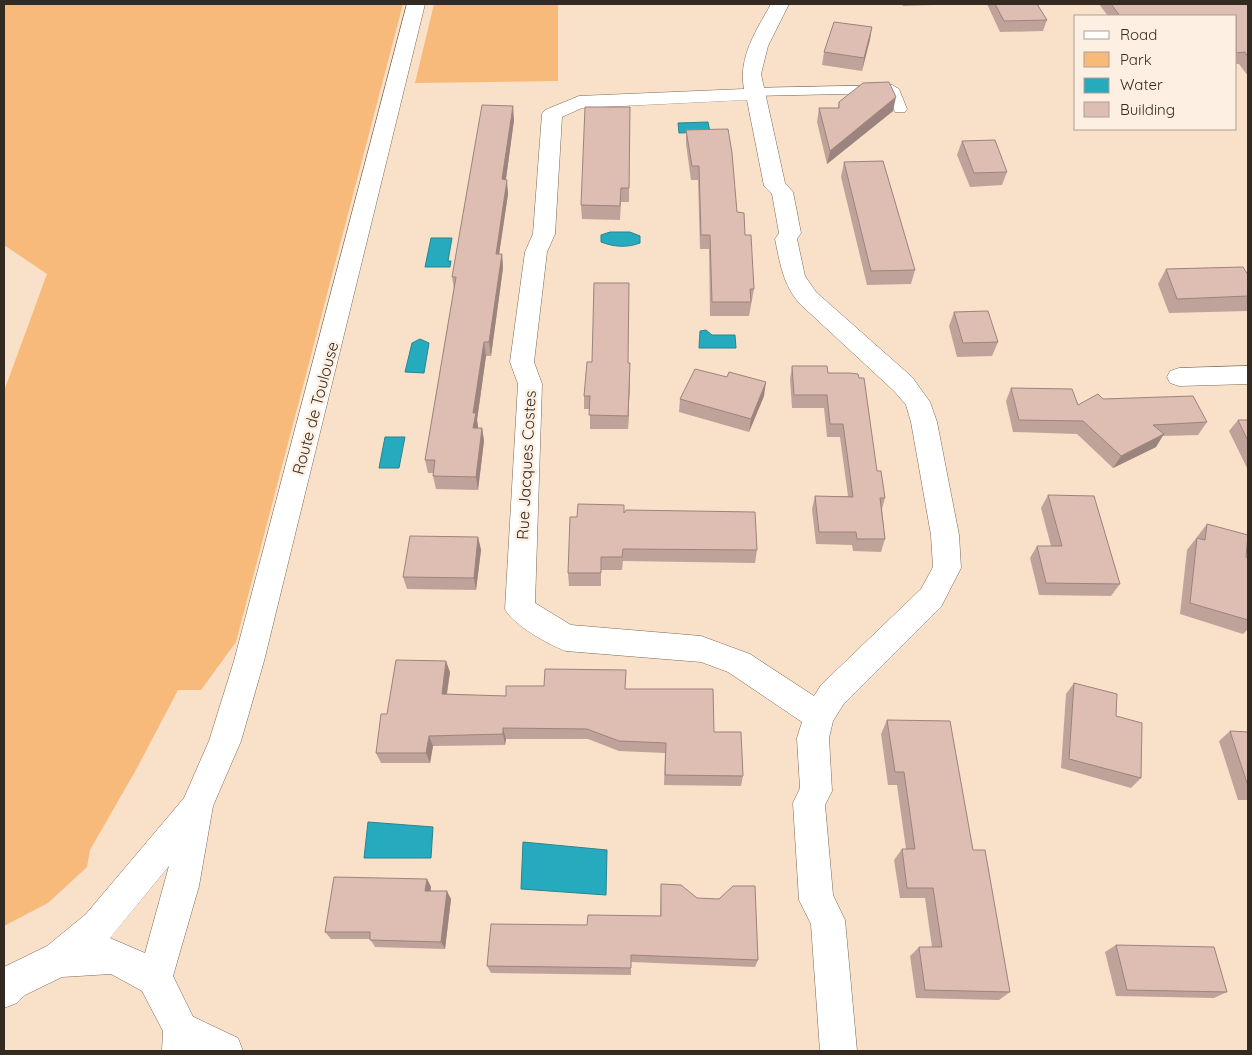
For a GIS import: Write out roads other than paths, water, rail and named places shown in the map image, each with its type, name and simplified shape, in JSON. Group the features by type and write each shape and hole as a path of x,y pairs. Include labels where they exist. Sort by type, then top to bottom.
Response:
{"street":[{"name":"Route de Toulouse","path":"155,978 182,886 197,806 225,741 249,661 346,286 416,4"},
{"path":"780,4 760,40 753,59 751,74 776,186 782,192 790,233 786,239 794,276 808,298 903,384 917,402 924,422 945,535 947,568 931,598 832,695 819,716 813,738 816,791 809,802 816,900 828,920 838,1051"},
{"name":"Rue Jacques Costes","path":"754,92 742,96 579,102 552,114 544,234 536,252 522,362 530,384 520,608 566,638 701,649 739,662 819,716"},
{"path":"1179,377 1248,375"},
{"name":"Route de Toulouse","path":"60,959 98,926 197,806"},
{"path":"4,990 12,982 60,959 113,956 155,978 180,1040 225,1051"}],"lane":[{"path":"754,92 892,89 900,109"}],"water":[{"path":"708,122 710,132 679,133 678,123"},
{"path":"610,232 630,232 640,236 640,243 620,246 601,242 601,235"},
{"path":"431,238 452,238 448,261 451,261 450,267 425,267"},
{"path":"706,330 712,335 735,335 736,348 699,348 700,331"},
{"path":"420,339 429,343 424,373 405,372 412,343"},
{"path":"385,437 405,437 399,468 379,468"},
{"path":"368,822 433,827 431,858 364,858"},
{"path":"523,842 607,850 606,895 521,889"}]}
